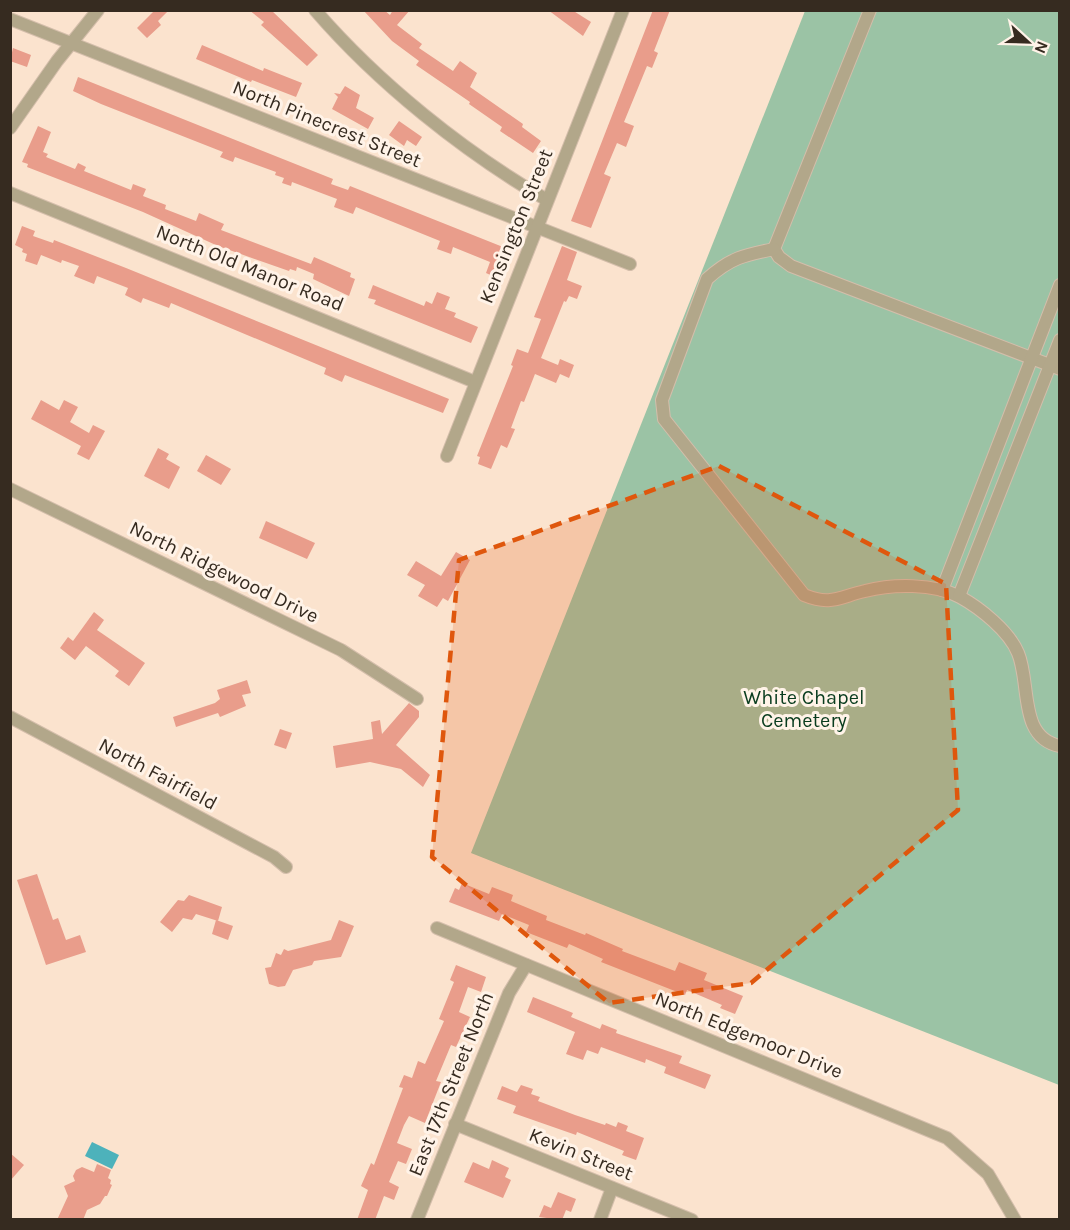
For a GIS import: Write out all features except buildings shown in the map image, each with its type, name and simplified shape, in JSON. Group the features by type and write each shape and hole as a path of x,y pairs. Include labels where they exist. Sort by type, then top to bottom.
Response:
{"street":[{"path":"10,128 71,43 98,10"},
{"path":"315,10 404,96 472,151 547,200"},
{"name":"Kensington Street","path":"447,456 623,10"},
{"path":"774,249 870,10"},
{"name":"North Pinecrest Street","path":"10,19 536,229 630,264"},
{"name":"North Old Manor Road","path":"10,193 475,381"},
{"path":"774,249 779,257 791,266 1055,367"},
{"path":"774,249 739,255 722,265 707,279 662,400 664,419 804,595 828,602 877,589 905,586 942,590 959,596 1005,633 1018,652 1031,724 1048,744 1059,746"},
{"path":"942,590 1059,285"},
{"path":"959,596 1055,367 1059,340"},
{"name":"North Ridgewood Drive","path":"10,489 341,650 417,699"},
{"name":"North Fairfield","path":"10,717 274,857 286,867"},
{"name":"North Edgemoor Drive","path":"437,928 947,1138 988,1174 1015,1220"},
{"name":"East 17th Street North","path":"417,1220 509,993 526,965"},
{"name":"Kevin Street","path":"455,1124 692,1220"},
{"path":"600,1220 612,1188"}],"highlighted area":[{"path":"719,466 946,584 958,810 751,983 609,1003 432,857 459,560"}],"green space":[{"name":"White Chapel Cemetery","path":"805,11 1059,11 1059,1085 471,853"}],"water":[{"path":"92,1142 119,1155 112,1169 85,1156"}]}
